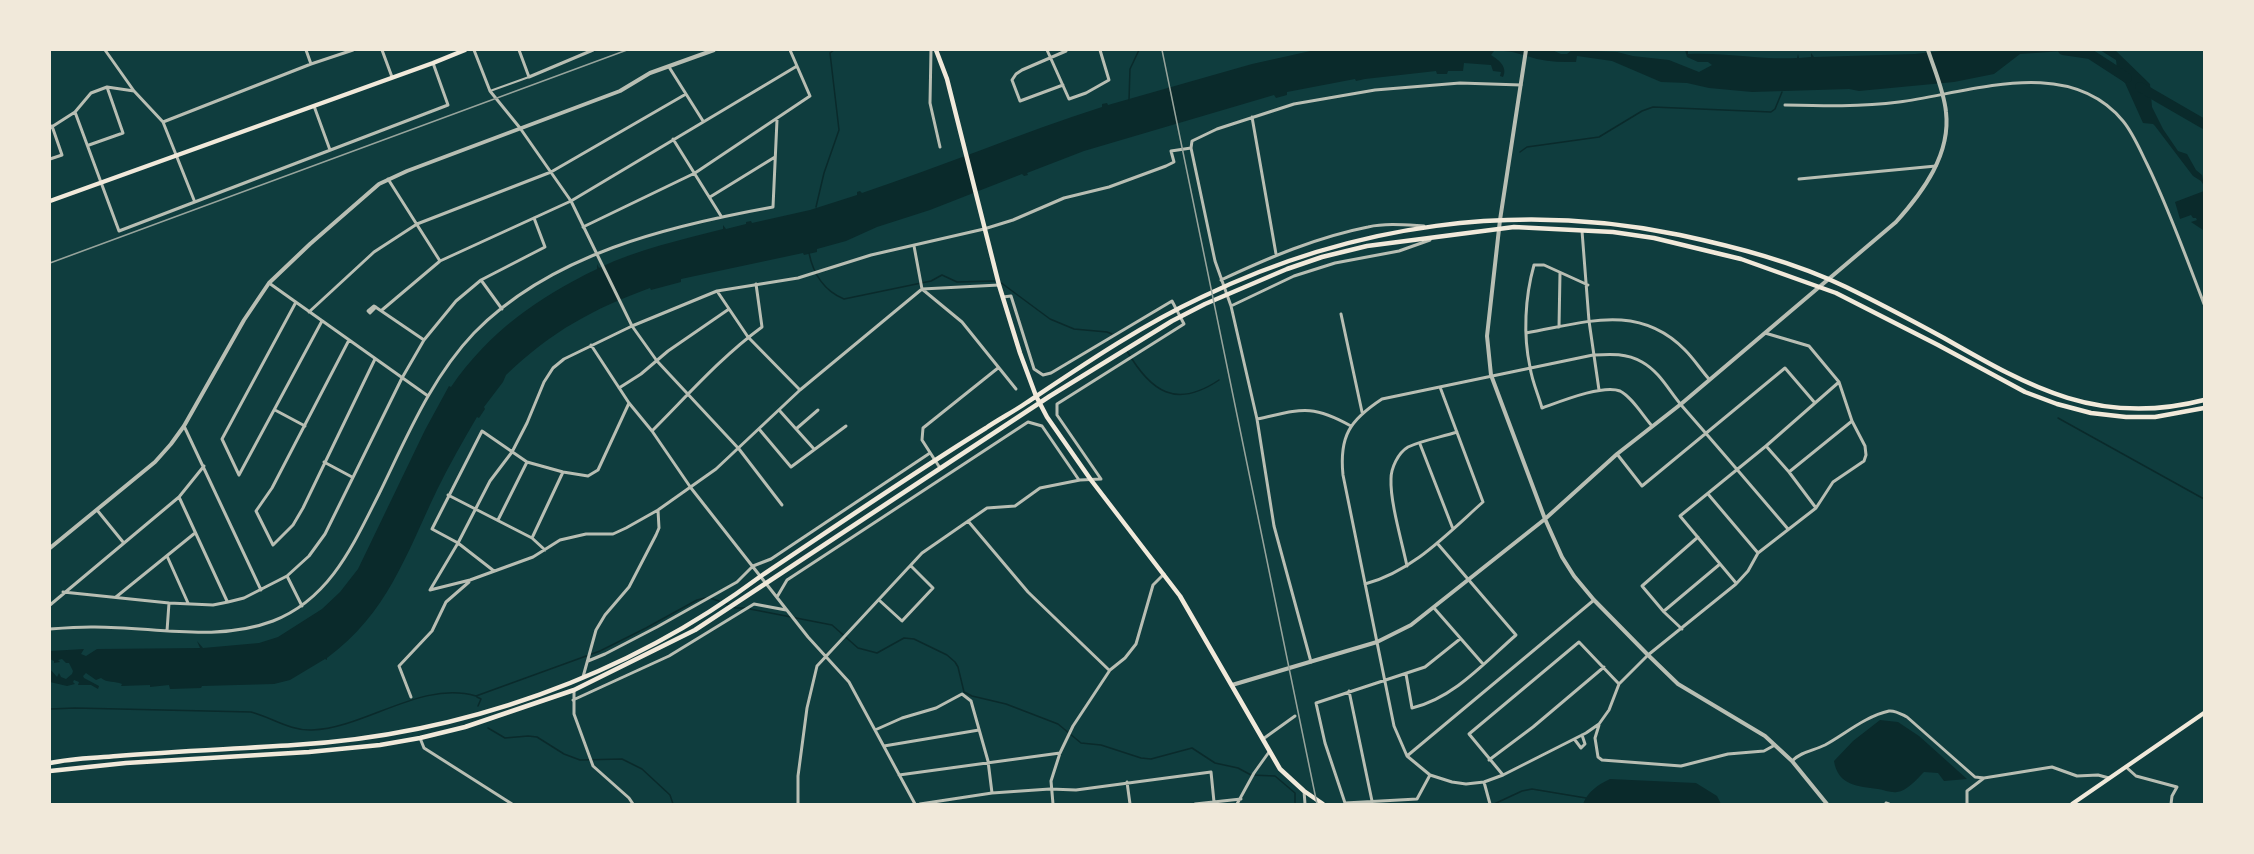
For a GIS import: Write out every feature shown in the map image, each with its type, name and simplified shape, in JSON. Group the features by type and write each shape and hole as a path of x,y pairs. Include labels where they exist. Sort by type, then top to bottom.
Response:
{"main road":[{"path":"50,201 465,50"},
{"path":"936,50 947,79 999,285 1036,396 1047,417 1091,480 1180,596 1280,769 1304,791 1323,804"},
{"path":"50,763 129,755 325,743 394,735 458,721 538,695 583,677 658,641 731,598 935,461 1115,345 1202,297 1256,273 1321,249 1424,226 1500,220 1582,221 1658,231 1743,249 1827,279 1897,313 2027,384 2060,397 2093,405 2127,409 2155,409 2205,400"},
{"path":"50,771 380,745 465,727 574,690 695,630 1121,351 1205,304 1322,257 1367,246 1514,227 1614,232 1654,238 1699,247 1741,259 1819,286 1920,335 2025,392 2057,404 2091,413 2126,417 2155,417 2205,408"},
{"path":"2073,804 2205,713"}],"street":[{"path":"105,50 134,91 163,122 194,200"},
{"path":"306,50 311,64"},
{"path":"163,122 353,50"},
{"path":"381,50 392,77"},
{"path":"474,50 490,91 571,201 632,326 657,361 739,449 782,505"},
{"path":"519,50 528,77"},
{"path":"490,91 593,50"},
{"path":"50,548 155,462 184,426 244,320 268,283 379,184 519,128 620,91 650,73 714,50"},
{"path":"583,227 695,173 810,96 789,50"},
{"path":"931,50 930,103 940,147"},
{"path":"1047,50 1069,99 1086,93 1109,80 1100,50"},
{"path":"1526,50 1500,220 1487,336 1491,375 1545,519 1562,557 1594,600 1648,655 1678,684 1752,727 1775,745 1792,761 1827,804"},
{"path":"1232,685 1377,642 1411,625 1545,519 1617,454 1680,404 1896,222 1924,189 1936,166 1946,129 1946,111 1928,50"},
{"path":"1063,85 1020,101 1012,80 1016,74 1066,51"},
{"path":"75,112 119,231 194,200 448,105 433,63"},
{"path":"382,310 440,261 571,201 797,66"},
{"path":"669,67 703,121"},
{"path":"1785,105 1887,103 2001,84 2029,82 2078,89 2105,105 2123,121 2159,188 2205,303"},
{"path":"1311,662 1274,526 1257,419 1231,306 1221,280 1191,148 1192,141 1252,117 1294,104 1375,90 1460,83 1521,85"},
{"path":"50,159 62,155 51,127 75,112 92,93 106,87 134,91"},
{"path":"88,145 123,133 106,87"},
{"path":"309,312 374,252 417,224 551,172 686,94"},
{"path":"314,105 330,150"},
{"path":"1252,117 1276,254"},
{"path":"50,628 209,631 249,628 273,621 302,606 331,579 351,549 428,396 474,333 529,289 597,254 682,225 773,207 777,120"},
{"path":"673,139 721,216"},
{"path":"999,285 922,289 800,390 716,470 658,510 613,534 586,534 560,540 533,557 470,580 430,590 458,543 490,481 512,452 544,382 564,359 632,326 717,291 798,278 871,255 984,229 1013,220 1065,198 1110,187 1166,166 1174,162 1172,151 1191,148"},
{"path":"710,197 775,157"},
{"path":"1799,179 1936,166"},
{"path":"388,179 440,261"},
{"path":"63,592 169,603 213,605 244,598 287,576 309,556 325,534 402,378 424,340 456,301 481,280 545,247 534,218"},
{"path":"1221,280 1276,254 1370,226 1424,226"},
{"path":"1582,231 1589,321 1599,391"},
{"path":"1231,306 1294,276 1335,263 1399,251 1444,235"},
{"path":"914,246 922,289 962,322 1016,389"},
{"path":"1587,285 1544,265 1534,265 1528,296 1526,333 1530,368 1542,408 1613,389 1622,392 1652,427"},
{"path":"1559,327 1560,273"},
{"path":"481,280 502,309"},
{"path":"268,283 428,396"},
{"path":"652,431 713,366 762,327 756,284"},
{"path":"717,291 748,337 800,390"},
{"path":"798,804 798,776 807,708 817,666 922,553 987,508 1001,508 1021,503 1040,488 1080,480 1101,479 1057,415 1057,404 1184,324 1172,301 1051,373 1043,375 1034,369 1011,296 1003,297"},
{"path":"296,302 222,439 239,475 322,321"},
{"path":"376,307 424,340"},
{"path":"619,388 729,309"},
{"path":"1341,314 1362,412"},
{"path":"1526,333 1608,319 1625,320 1655,327 1684,350 1709,379"},
{"path":"1764,333 1809,346 1839,382 1852,421 1865,446 1864,460 1833,482 1816,508 1758,553 1748,571 1736,584 1648,655 1619,684 1609,710 1599,724 1595,738 1598,757 1602,760 1681,766 1728,754 1764,751 1775,745"},
{"path":"349,340 272,488 256,511 273,545 293,525 303,508 375,359"},
{"path":"591,345 629,403 652,431 691,488 777,597 849,682 915,804"},
{"path":"1599,724 1575,739 1484,782 1466,784 1430,775 1407,756 1394,726 1341,455 1344,440 1362,412 1382,399 1593,355 1617,353 1644,363 1658,374 1680,404 1788,529"},
{"path":"940,468 922,440 924,428 998,368"},
{"path":"1617,454 1642,486 1785,368 1815,403"},
{"path":"1736,584 1680,516 1766,446 1839,382"},
{"path":"1365,584 1385,578 1407,567 1483,502 1440,387"},
{"path":"494,571 458,543 432,529 482,431 527,462 588,476 598,470 629,403"},
{"path":"1257,419 1305,409 1324,412 1351,426"},
{"path":"275,410 305,426"},
{"path":"779,410 814,449"},
{"path":"796,429 818,410"},
{"path":"1789,472 1852,421"},
{"path":"777,597 787,580 1028,422 1042,426 1080,480"},
{"path":"184,426 261,590"},
{"path":"759,429 791,466 846,426"},
{"path":"1407,567 1391,479 1393,468 1399,455 1407,448 1457,432"},
{"path":"1420,444 1453,529"},
{"path":"1766,446 1816,508"},
{"path":"588,661 657,627 737,582 753,566 771,559 930,453"},
{"path":"324,462 352,477"},
{"path":"498,520 527,462"},
{"path":"50,605 179,497 204,466"},
{"path":"532,538 563,472"},
{"path":"1708,494 1758,553"},
{"path":"448,495 532,538 545,550"},
{"path":"179,497 228,602"},
{"path":"97,510 123,542"},
{"path":"583,677 596,630 605,615 629,587 656,535 659,528 658,510"},
{"path":"968,521 1028,592 1110,670"},
{"path":"116,597 195,533"},
{"path":"1682,629 1642,586 1698,537"},
{"path":"1406,674 1412,708 1429,704 1448,694 1516,635 1437,543"},
{"path":"167,556 188,604"},
{"path":"1664,612 1720,564"},
{"path":"879,600 902,621 933,588 911,566"},
{"path":"1053,804 1051,781 1060,753 1073,726 1110,670 1125,658 1136,644 1153,585 1164,574"},
{"path":"287,576 302,606"},
{"path":"411,696 399,666 432,631 446,602 470,580"},
{"path":"1407,756 1594,600"},
{"path":"167,631 169,603"},
{"path":"573,700 669,656 754,604 788,610"},
{"path":"1434,608 1483,664"},
{"path":"1430,775 1417,799 1344,804 1316,703 1425,667 1460,639"},
{"path":"1503,775 1469,734 1580,642 1619,684"},
{"path":"1489,760 1604,668"},
{"path":"574,690 574,714 593,766 633,804"},
{"path":"1349,691 1372,801"},
{"path":"875,730 902,718 936,708 962,694 971,701 988,761 992,794"},
{"path":"1792,761 1799,754 1822,746 1866,720 1890,711 1906,717 1975,777 1984,778 2052,767 2077,776 2098,775 2109,778"},
{"path":"1263,739 1295,716"},
{"path":"884,746 979,730"},
{"path":"1575,739 1581,748 1586,744 1582,735"},
{"path":"420,738 424,748 512,804"},
{"path":"1237,804 1269,752"},
{"path":"899,775 988,761 1060,753"},
{"path":"2126,767 2136,776 2177,787 2171,804"},
{"path":"921,804 992,794 1050,789 1076,790 1211,772 1214,802"},
{"path":"1966,804 1967,791 1984,778"},
{"path":"1127,782 1130,804"},
{"path":"1484,782 1490,804"},
{"path":"1304,791 1305,804"},
{"path":"1195,804 1240,799"}],"water":[{"path":"1315,50 1552,50 1561,54 1567,54 1572,50 1617,52 1669,60 1699,72 1712,65 1687,57 1685,50 1688,50 1688,54 1770,58 1797,58 1798,54 1799,58 1811,57 1811,53 1814,57 1915,54 1950,50 2080,50 2020,54 1994,74 1954,82 1859,91 1849,89 1752,92 1709,88 1687,83 1661,82 1612,61 1577,56 1576,62 1552,61 1511,52 1494,51 1491,55 1504,67 1503,77 1500,76 1501,72 1493,71 1491,65 1464,63 1463,71 1448,71 1447,74 1437,74 1436,71 1356,81 1355,79 1287,92 1287,95 1276,98 1274,95 1084,151 1027,173 1028,175 1022,174 930,210 877,227 846,241 817,249 817,252 681,279 681,282 651,290 650,288 610,304 557,334 523,359 506,375 479,418 477,417 456,453 393,582 380,603 348,641 327,660 325,659 290,680 274,684 170,689 169,685 121,686 122,684 101,678 96,680 86,673 84,678 99,686 98,689 91,685 78,685 79,682 74,680 75,684 67,686 50,682 50,669 57,677 59,673 66,679 73,671 69,663 62,659 54,663 50,659 50,651 84,649 81,654 86,656 97,649 200,648 197,641 203,648 259,643 278,637 322,609 340,592 358,569 425,430 449,386 451,387 465,368 498,333 535,304 597,269 597,264 599,268 644,250 723,229 723,225 726,229 746,224 746,222 751,221 752,223 810,210 857,195 860,191 862,193 892,183 1102,107 1102,104 1107,103 1108,105 1252,64"},
{"path":"2100,50 2115,50 2150,84 2152,107 2163,129 2178,151 2187,154 2196,170 2202,175 2204,186 2193,176 2155,126 2143,123 2125,83 2118,76 2116,60"},
{"path":"2204,191 2204,235 2203,230 2191,222 2197,220 2196,218 2191,215 2180,219 2175,202"},
{"path":"1880,720 1898,722 1919,736 1967,779 1944,781 1938,773 1924,772 1908,787 1895,792 1856,785 1844,780 1836,769 1834,761 1853,741"},
{"path":"1610,779 1696,783 1717,796 1721,804 1583,804 1594,789"}],"waterway":[{"path":"816,207 824,173 839,130 830,53 834,50"},
{"path":"1129,100 1130,69 1139,50"},
{"path":"2063,50 2090,54 2127,78"},
{"path":"2140,87 2204,124"},
{"path":"1520,152 1527,147 1599,137 1642,111 1653,107 1771,112 1775,109 1782,92"},
{"path":"809,253 813,268 820,280 837,296 844,299 931,281 942,275 957,282 995,281"},
{"path":"1000,282 1050,319 1074,329 1112,334"},
{"path":"1127,351 1145,377 1166,392 1190,393 1204,389 1219,380"},
{"path":"2058,418 2204,499"},
{"path":"50,709 251,712 304,730 332,727 435,694 455,693 476,696 600,651 697,600 705,598"},
{"path":"710,598 719,601"},
{"path":"724,603 735,608 745,608"},
{"path":"750,609 832,625 858,648 877,653 904,638 914,639 947,655 955,662 964,692 972,696 1006,704 1058,724 1081,743 1101,745 1141,758 1151,759 1192,748 1215,763 1238,768 1251,775 1275,776 1295,793 1295,804"},
{"path":"477,697 481,699 478,706"},
{"path":"488,728 505,738 537,737 564,754 580,760 622,759 642,769 670,795 673,804"},
{"path":"1494,804 1522,791 1532,789 1586,798"}],"railway":[{"path":"50,263 627,50"},
{"path":"1162,50 1317,804"}]}
